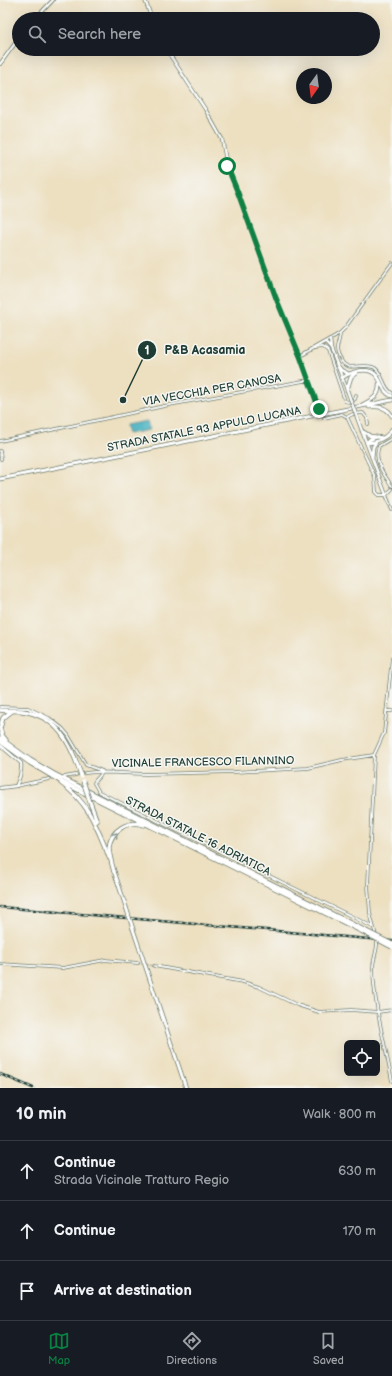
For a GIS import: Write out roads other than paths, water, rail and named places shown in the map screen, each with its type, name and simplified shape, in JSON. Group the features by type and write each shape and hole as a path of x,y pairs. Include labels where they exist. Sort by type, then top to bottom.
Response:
{"highway":[{"path":"0,709 28,712 39,716 55,726 69,744 80,772 83,775 83,781 105,847"},
{"path":"15,710 5,716 0,728 4,739 26,758"},
{"name":"STRADA STATALE 16 ADRIATICA","path":"0,738 26,758 61,778 392,946"},
{"name":"STRADA STATALE 16 ADRIATICA","path":"0,741 19,756 45,773 365,932"},
{"path":"45,773 70,790 84,804 92,817 105,847"},
{"path":"114,872 109,851 114,834 120,828 139,823 167,834"}],"main road":[{"path":"337,365 341,370 350,375"},
{"path":"342,378 358,371 368,370 377,376 384,391 392,396"},
{"path":"347,390 350,375"},
{"path":"353,408 373,400 377,396 380,387 379,380"},
{"name":"STRADA STATALE 93 APPULO LUCANA","path":"0,479 392,400"},
{"path":"353,408 376,406 383,407 388,410 392,416"},
{"path":"367,443 387,435 392,428"},
{"path":"362,431 376,439"},
{"path":"372,457 376,439"},
{"path":"105,847 186,1088"}],"street":[{"path":"42,12 53,0"},
{"path":"145,0 149,12"},
{"path":"0,64 12,48"},
{"path":"171,56 205,109 222,139 227,166 319,409"},
{"path":"300,356 340,333 392,264"},
{"path":"340,333 337,349 340,360 346,367 350,368 364,365 375,368 382,376 386,388 392,393"},
{"path":"330,338 337,365 392,510"},
{"path":"325,342 332,349"},
{"path":"314,348 323,347 328,351 345,401 353,401 356,395"},
{"name":"VIA VECCHIA PER CANOSA","path":"0,441 169,405 309,380"},
{"path":"347,417 353,414 362,413 367,418 368,424"},
{"path":"324,418 342,414 347,417 375,477 376,492 379,495 386,495"},
{"path":"386,495 392,487 383,472 377,455 379,446 392,438"},
{"path":"0,451 1,459"},
{"path":"392,658 384,733 374,755 368,885 370,913 376,934 377,945 373,966 378,1012 392,1081"},
{"path":"0,709 28,708 49,718 58,725 68,735 86,764 103,772 94,783 99,792 373,927"},
{"path":"386,711 392,711"},
{"path":"0,746 21,763 22,768 20,778 16,786"},
{"name":"VICINALE FRANCESCO FILANNINO","path":"83,775 103,772 146,774 234,772 308,768 342,760 374,755"},
{"path":"64,777 76,775"},
{"path":"0,788 49,779"},
{"path":"0,964 63,968 105,960 138,964"},
{"path":"154,966 253,985 297,1005 319,1012 351,1010 378,1012 392,1010"}],"water":[{"path":"147,421 149,430 128,434 126,425"}],"tunnel":[{"path":"138,963 154,966"}],"railway":[{"path":"0,907 392,941"},
{"path":"0,1074 33,1088"}],"place":[{"name":"P&B Acasamia","path":"123,400"}]}
